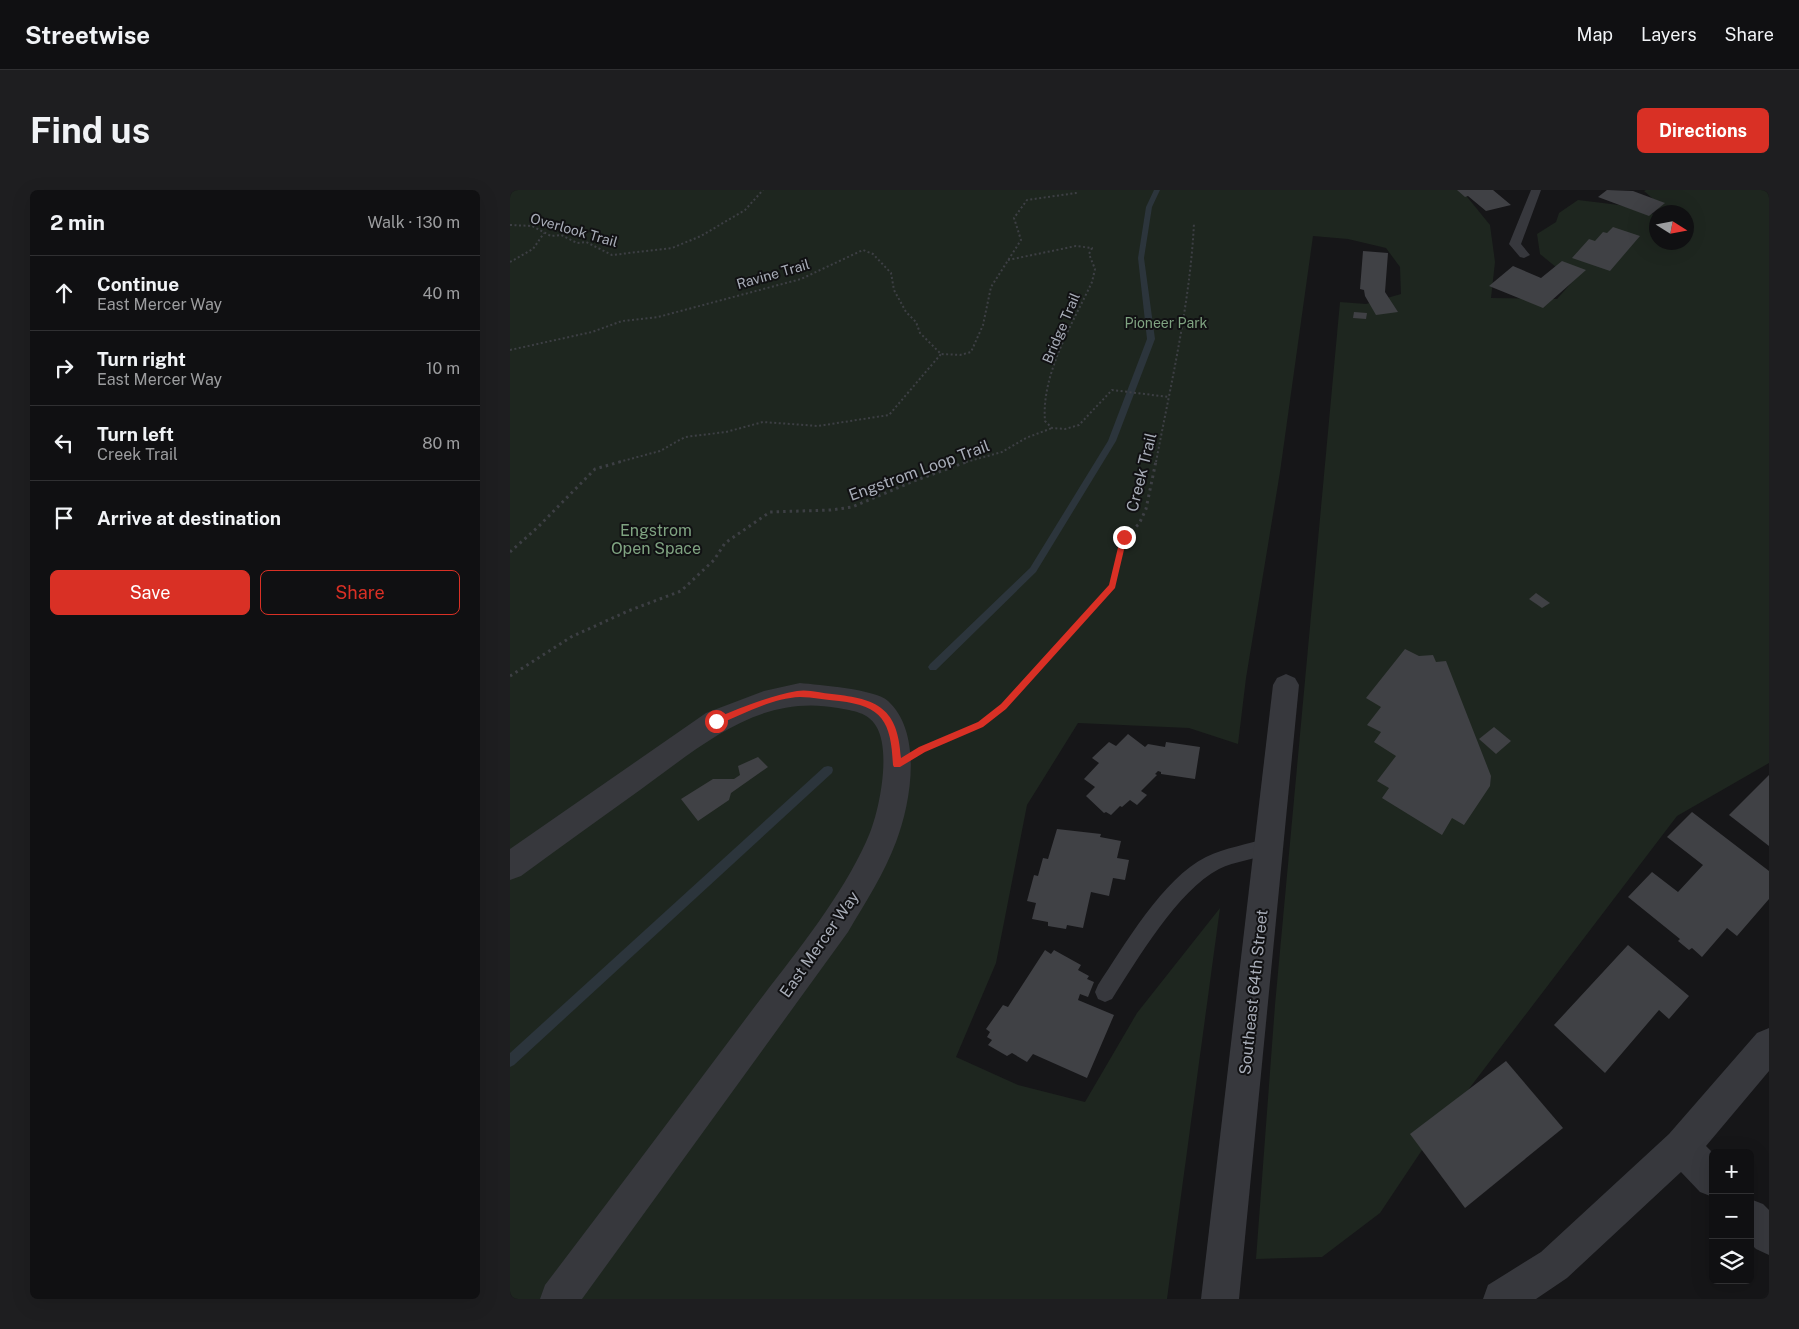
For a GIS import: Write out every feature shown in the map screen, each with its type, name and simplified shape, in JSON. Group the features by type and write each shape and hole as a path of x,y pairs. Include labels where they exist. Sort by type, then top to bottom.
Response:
{"street":[{"name":"Southeast 64th Street","path":"1221,1299 1286,685"},
{"name":"East Mercer Way","path":"510,866 716,721 764,702 800,694 852,700 878,708 889,722 896,740 897,765 894,795 882,841 837,922 559,1299"},
{"path":"1502,1299 1554,1265 1682,1147 1769,1045"},
{"path":"1682,1147 1709,1175"},
{"path":"1754,1221 1769,1236"}],"lane":[{"path":"1524,255 1515,244 1536,190"},
{"path":"1105,992 1133,949 1192,876 1212,863 1268,846"}],"path":[{"name":"Overlook Trail","path":"510,225 532,226 551,236 561,235 577,243 586,242 612,255 672,248 701,236 745,210 764,190"},
{"path":"510,552 538,528 595,469 660,451 685,437 726,432 763,422 818,426 889,415 941,354 960,355 971,352 983,325 991,286 1021,240 1014,218 1027,200 1076,193 1077,190"},
{"name":"Creek Trail","path":"897,765 922,750 980,725 1004,707 1112,586 1124,537 1139,524 1146,509 1184,319 1192,263 1194,223"},
{"path":"510,262 533,249 544,233"},
{"name":"Bridge Trail","path":"1008,260 1076,246 1092,248 1089,254 1095,270 1092,282 1054,363 1044,409 1045,421 1052,428"},
{"name":"Ravine Trail","path":"510,350 592,332 622,321 658,317 801,279 863,250 870,251 881,260 883,268 891,273 894,290 906,312 916,322 920,333 941,354"},
{"path":"1052,428 1065,430 1079,425 1112,390 1169,397"},
{"name":"Engstrom Loop Trail","path":"510,676 571,638 628,612 681,591 714,560 725,543 770,512 831,510 852,507 914,481 978,458 1002,452 1026,438 1052,428"}],"green space":[{"path":"510,190 1459,190 1464,193 1490,225 1495,262 1491,298 1557,299 1573,281 1540,254 1537,234 1556,222 1559,213 1578,200 1619,205 1649,213 1649,250 1694,250 1694,205 1660,205 1644,191 1769,190 1769,763 1677,816 1420,1153 1380,1213 1322,1257 1256,1259 1275,1005 1340,302 1366,304 1401,294 1400,267 1386,248 1348,239 1313,236 1280,472 1246,678 1238,744 1189,728 1078,723 1027,805 996,963 956,1057 1018,1085 1085,1102 1137,1013 1220,908 1167,1299 510,1299"}],"building":[{"path":"1457,190 1493,190 1511,205 1486,211 1468,196 1465,197"},
{"path":"1607,190 1633,191 1665,203 1663,205 1649,205 1649,216 1598,197"},
{"path":"1613,227 1640,236 1610,271 1572,258 1589,239 1595,241 1603,232 1607,233"},
{"path":"1363,251 1388,253 1385,292 1398,312 1376,315 1365,296 1364,290 1360,289"},
{"path":"1562,261 1586,270 1543,308 1489,286 1513,266 1541,278"},
{"path":"1354,312 1367,313 1366,319 1353,318"},
{"path":"1536,593 1550,603 1542,608 1529,599"},
{"path":"1405,649 1419,656 1433,655 1436,662 1446,661 1491,776 1490,786 1464,825 1452,818 1442,835 1382,798 1389,788 1377,781 1396,756 1374,742 1381,732 1367,725 1381,707 1366,698"},
{"path":"1494,727 1511,741 1496,754 1479,739"},
{"path":"1128,734 1145,747 1148,744 1165,747 1166,742 1200,747 1195,779 1161,774 1158,771 1155,774 1157,775 1141,791 1147,795 1137,805 1130,800 1111,815 1106,812 1104,813 1086,796 1095,787 1084,779 1099,763 1092,758 1109,742 1116,746"},
{"path":"758,757 768,767 731,793 729,800 698,821 681,799 713,779 734,779 740,775 738,766"},
{"path":"1769,775 1769,846 1729,815"},
{"path":"1692,812 1769,871 1769,899 1737,936 1727,928 1702,957 1692,948 1689,950 1678,941 1680,939 1628,897 1652,872 1678,892 1703,865 1667,837"},
{"path":"1057,829 1101,834 1100,837 1121,841 1117,858 1129,860 1125,880 1113,878 1109,896 1091,892 1083,928 1067,925 1066,929 1048,926 1048,922 1032,919 1036,903 1027,901 1034,875 1038,876 1043,858 1048,859"},
{"path":"1628,945 1689,996 1669,1019 1659,1010 1605,1073 1554,1025"},
{"path":"1045,950 1051,954 1054,950 1081,965 1078,970 1089,976 1087,979 1094,982 1088,997 1080,994 1078,1000 1114,1015 1087,1078 1033,1054 1027,1062 1012,1053 1007,1056 988,1045 992,1040 987,1037 990,1032 986,1029 1003,1005 1008,1007"},
{"path":"1506,1061 1563,1128 1465,1208 1410,1134"}],"waterway":[{"path":"933,667 1033,570 1112,441 1151,339 1141,258 1149,207 1157,190"},
{"path":"510,1061 828,770"}],"route":[{"path":"716,721 764,702 800,694 852,700 878,708 889,722 896,740 897,765 922,750 980,725 1004,707 1112,586 1124,537"}],"park label":[{"name":"Pioneer Park","path":"1166,323"},
{"name":"Engstrom Open Space","path":"656,539"}]}
